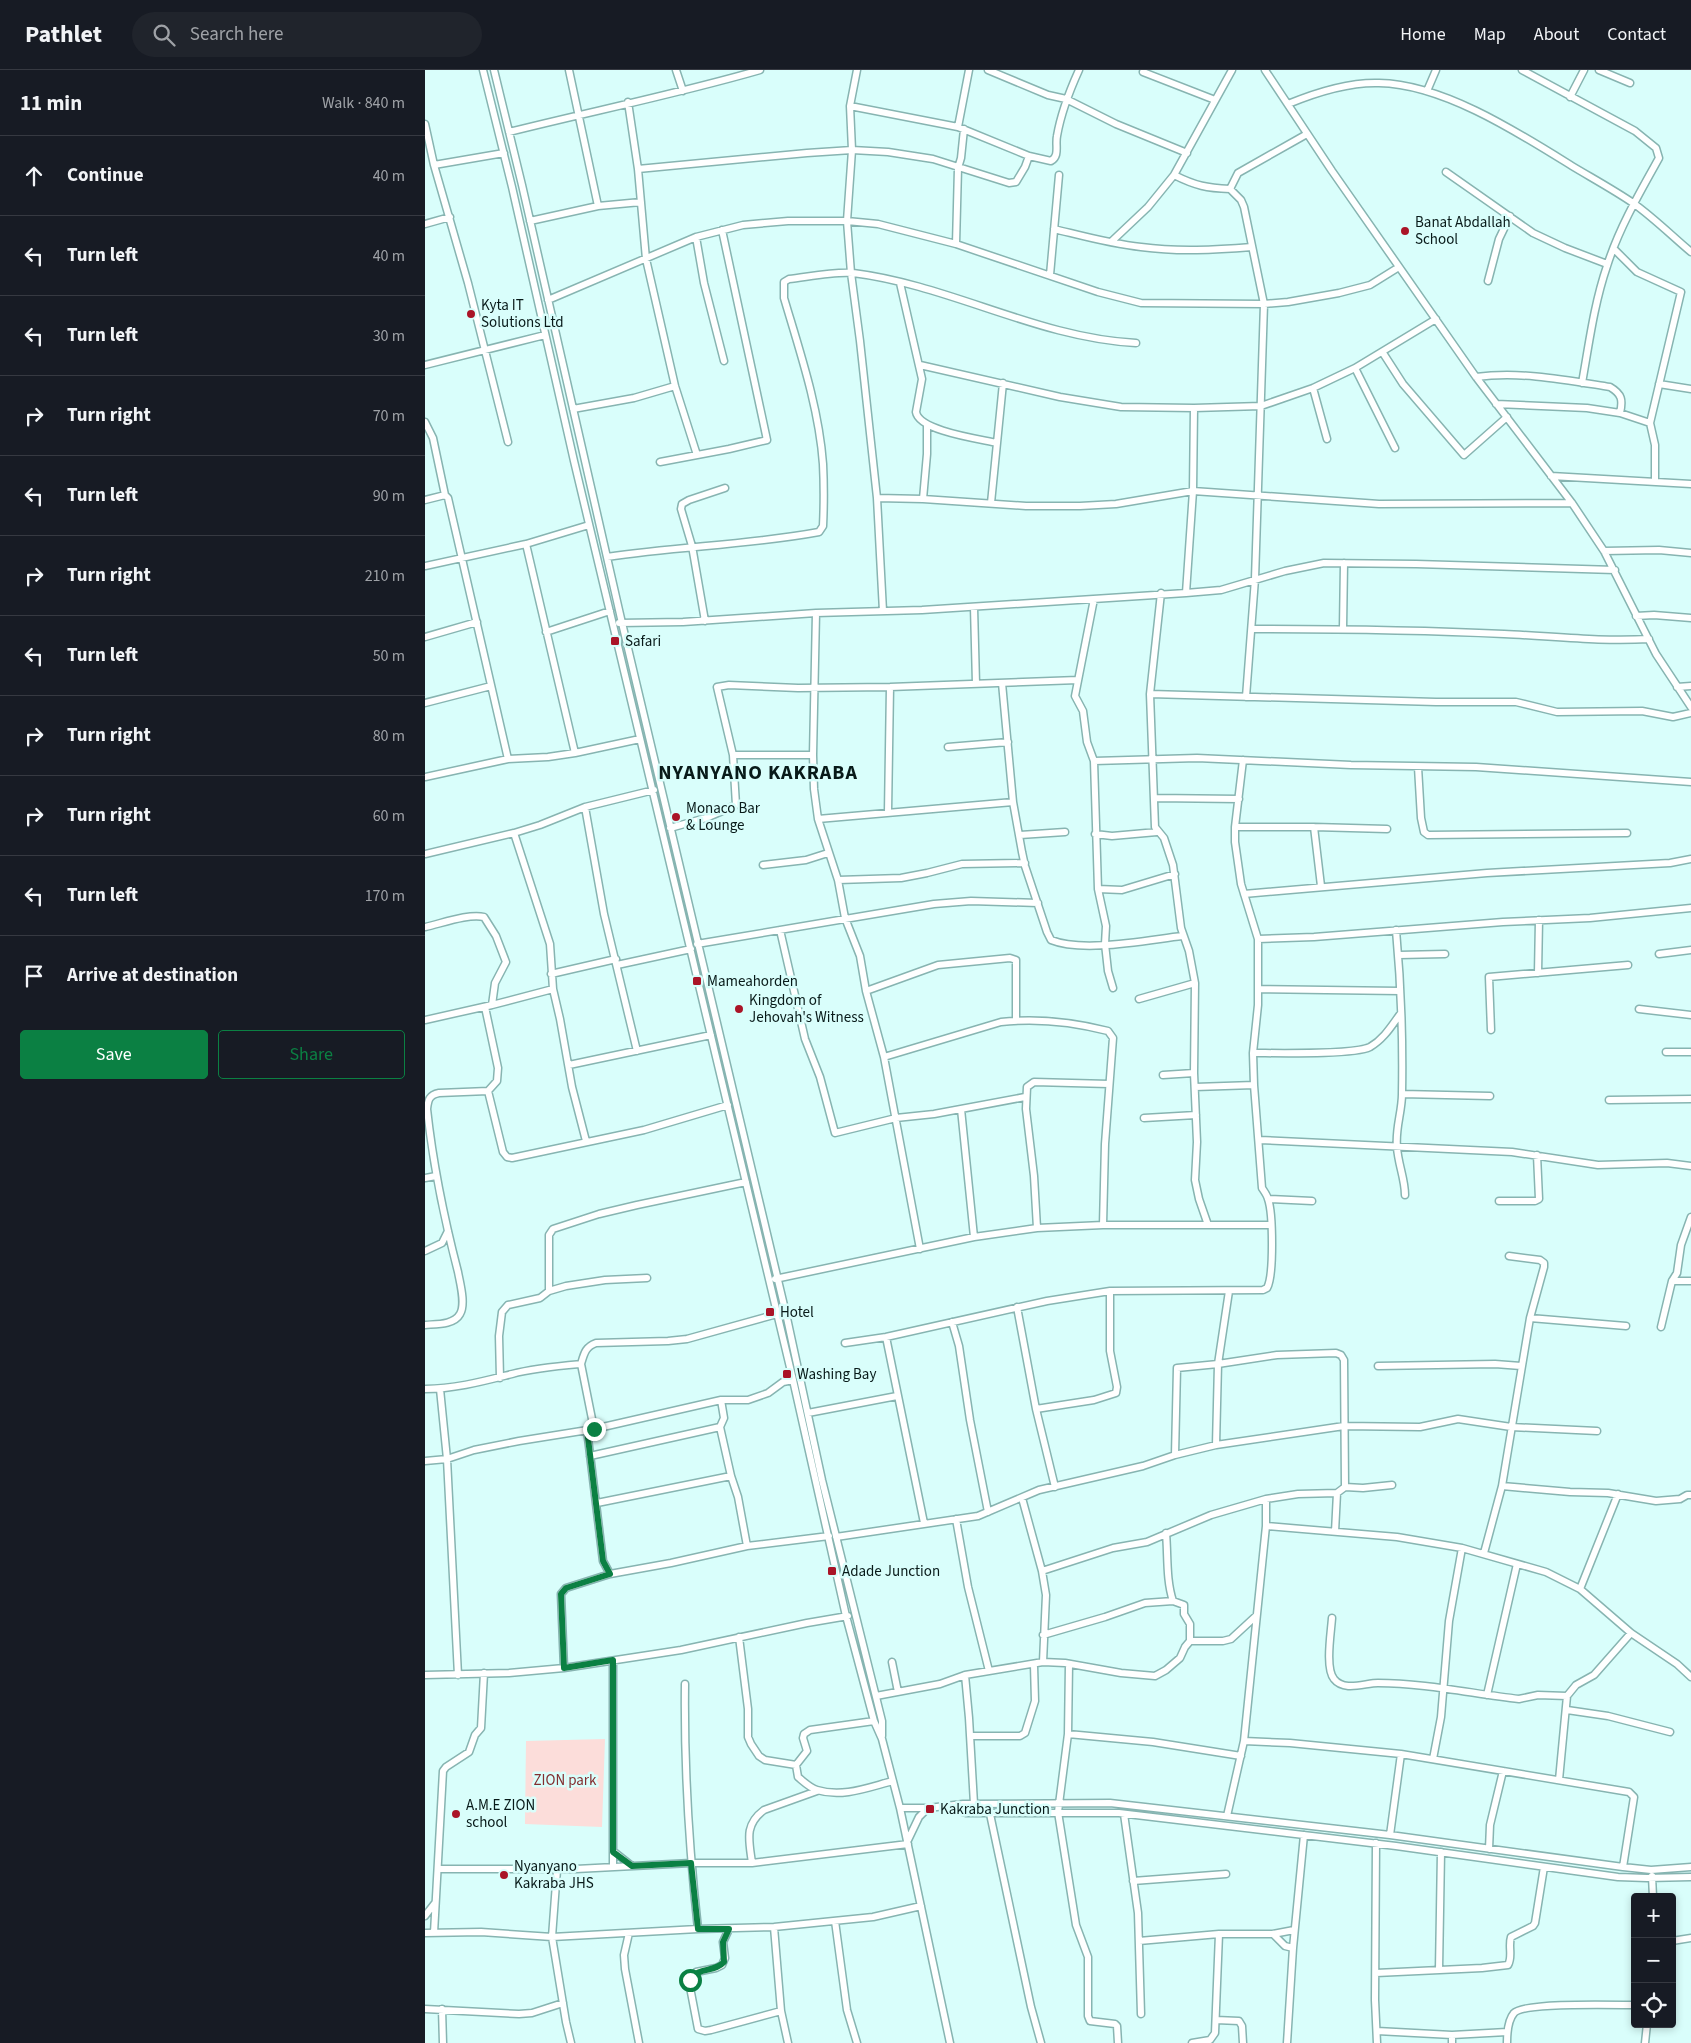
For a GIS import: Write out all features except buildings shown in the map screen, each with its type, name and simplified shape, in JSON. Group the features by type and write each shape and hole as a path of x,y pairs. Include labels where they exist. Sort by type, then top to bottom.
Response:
{"street":[{"path":"483,70 777,1314 882,1721 882,1739"},
{"path":"494,70 522,185 621,623 808,1413 833,1537 846,1616 874,1722 882,1739 901,1808 950,2043"},
{"path":"569,70 597,206"},
{"path":"676,70 683,91"},
{"path":"509,132 628,102 683,91 760,70"},
{"path":"857,70 850,106 852,150 847,221 851,273 861,341 877,498 883,611"},
{"path":"956,244 958,168 961,158 961,128 969,70"},
{"path":"988,70 1049,95 1066,99 1115,124 1187,153"},
{"path":"850,106 961,128 1029,156 1045,160 1055,159 1056,138 1066,99 1079,70"},
{"path":"1111,242 1148,207 1174,175 1232,70"},
{"path":"1265,70 1435,319 1496,404 1572,503 1605,551 1649,640 1691,707"},
{"path":"1427,92 1436,70"},
{"path":"1522,70 1635,131 1656,148 1659,158 1634,204 1607,264 1599,290 1582,383"},
{"path":"1570,97 1584,70"},
{"path":"1599,70 1630,83"},
{"path":"1143,72 1215,100"},
{"path":"1288,104 1312,94 1357,84 1379,83 1409,86 1453,101 1517,132 1634,204 1691,252"},
{"path":"628,102 638,169 646,259 675,386 697,455"},
{"path":"425,124 434,165 450,217 508,442"},
{"path":"1230,189 1238,173 1307,134"},
{"path":"638,169 720,160 852,150 895,153 933,159 1009,183 1015,182 1025,167 1029,156"},
{"path":"434,165 504,154"},
{"path":"1446,172 1533,233 1607,264"},
{"path":"1050,275 1059,175"},
{"path":"1174,175 1191,184 1213,189 1230,189 1241,200 1264,304 1255,579 1246,697"},
{"path":"512,188 522,185"},
{"path":"529,221 597,206 641,202"},
{"path":"1489,281 1499,238 1510,216"},
{"path":"425,224 450,217"},
{"path":"548,300 696,237 761,222 847,221 878,224 956,244 1112,296 1141,302 1264,304 1288,302 1370,285 1399,267"},
{"path":"1054,229 1111,242 1171,250 1252,247"},
{"path":"660,462 767,440 722,230"},
{"path":"696,237 724,362"},
{"path":"1614,249 1637,272 1681,292 1650,422 1655,445 1655,481"},
{"path":"607,557 692,546 775,540 819,532 821,530 824,495 823,463 811,397 783,287 784,282 789,279 851,273 900,282 1087,337 1136,343"},
{"path":"900,282 913,330 916,355 922,378 916,412 917,418 927,425 944,431 997,443"},
{"path":"920,365 1060,397 1102,404 1151,408 1261,406 1313,388 1355,368 1383,353 1435,319"},
{"path":"425,365 545,335"},
{"path":"1383,353 1403,384 1464,455 1507,417"},
{"path":"1355,368 1395,448"},
{"path":"1476,377 1514,374 1610,387 1618,392 1622,401 1620,413"},
{"path":"991,503 1003,383"},
{"path":"1659,384 1691,389"},
{"path":"573,409 634,398 675,386"},
{"path":"1313,388 1327,439"},
{"path":"1496,404 1587,408 1620,413 1650,422"},
{"path":"1186,593 1193,491 1194,408"},
{"path":"425,422 433,438 445,495 448,498 463,558 508,759"},
{"path":"923,499 927,454 927,425"},
{"path":"1551,476 1691,484"},
{"path":"705,621 692,546 682,516 682,504 725,488"},
{"path":"877,498 1026,506 1099,505 1193,491 1379,504 1572,503"},
{"path":"425,500 445,495"},
{"path":"425,566 526,544 589,525"},
{"path":"526,544 575,753"},
{"path":"1605,551 1659,550 1691,553"},
{"path":"1343,628 1344,563"},
{"path":"613,623 705,621 816,613 974,607 1161,593 1186,593 1221,590 1303,566 1344,563 1615,570"},
{"path":"1161,593 1150,694 1155,827 1157,832 1164,838 1175,874 1182,936 1189,951 1195,983 1194,1073 1197,1142 1195,1180 1208,1225"},
{"path":"1094,599 1075,696 1083,711 1087,742 1094,761 1097,889 1106,926 1107,971 1113,988"},
{"path":"974,607 976,684"},
{"path":"546,632 610,611"},
{"path":"816,613 813,754 814,788 818,819 838,880 845,918 860,956 866,991 884,1057 920,1249"},
{"path":"1636,616 1691,618"},
{"path":"425,636 477,622"},
{"path":"1252,629 1343,628 1649,640"},
{"path":"670,828 706,818 736,805 733,754 717,687 729,685 798,688 814,686 890,687 1078,680"},
{"path":"1003,683 1013,802 1025,863 1051,940 1075,945 1105,944 1182,936"},
{"path":"425,703 491,686"},
{"path":"1677,687 1691,686"},
{"path":"889,812 890,687"},
{"path":"1150,694 1437,702 1509,701 1530,704 1557,712 1641,712 1673,716 1691,714"},
{"path":"425,777 508,759 548,757 575,753 640,739"},
{"path":"948,747 1008,742"},
{"path":"733,754 813,754"},
{"path":"1094,761 1197,758 1418,767 1492,767 1691,782"},
{"path":"845,1343 886,1337 1017,1307 1110,1291 1229,1291 1263,1290 1267,1288 1271,1274 1271,1225 1268,1199 1262,1188 1253,1053 1258,989 1258,939 1236,861 1235,827 1243,760"},
{"path":"1418,767 1421,818 1424,832 1428,835 1627,833"},
{"path":"425,854 515,833 585,807 654,790"},
{"path":"1155,798 1239,799"},
{"path":"818,819 1013,802"},
{"path":"585,807 601,899 637,1051"},
{"path":"1235,827 1387,829"},
{"path":"1314,827 1321,886"},
{"path":"1020,835 1065,832"},
{"path":"1095,834 1112,836 1157,832"},
{"path":"515,833 550,944 553,989 572,1087 586,1141"},
{"path":"763,865 806,860 828,853"},
{"path":"1244,894 1487,873 1670,863 1691,859"},
{"path":"838,880 901,878 962,864 1025,863"},
{"path":"1097,889 1122,890 1175,874"},
{"path":"697,944 845,918 955,902 1038,903"},
{"path":"1258,939 1314,937 1539,920 1590,918 1691,908"},
{"path":"425,928 458,919 484,917 496,936 505,962 495,983 488,1006 499,1068 497,1081 488,1091 434,1094 428,1101 426,1109 436,1176 463,1303 461,1313 455,1319 445,1323 425,1325"},
{"path":"1537,972 1539,920"},
{"path":"780,930 805,1039 820,1077 835,1134 896,1118 1025,1097"},
{"path":"1397,930 1404,1037 1401,1067 1403,1094 1396,1146 1399,1169 1405,1182 1405,1196"},
{"path":"551,974 691,949"},
{"path":"1659,954 1691,950"},
{"path":"1399,956 1445,954"},
{"path":"866,991 938,965 1010,958 1016,960 1015,1020"},
{"path":"1491,1030 1489,977 1628,966"},
{"path":"1139,999 1195,983"},
{"path":"425,1020 553,989"},
{"path":"1258,989 1400,991"},
{"path":"1639,1009 1691,1015"},
{"path":"1253,1053 1339,1051 1368,1048 1382,1038 1401,1012"},
{"path":"884,1057 1001,1022 1015,1020 1059,1022 1108,1031 1113,1038 1109,1084 1103,1225"},
{"path":"569,1065 711,1035"},
{"path":"1665,1052 1691,1052"},
{"path":"1163,1075 1194,1073"},
{"path":"1037,1228 1034,1176 1025,1097 1027,1087 1033,1082 1109,1084"},
{"path":"1195,1087 1254,1085"},
{"path":"488,1091 502,1147 507,1157 517,1157 644,1130 728,1106"},
{"path":"1403,1094 1490,1096"},
{"path":"1609,1100 1691,1099"},
{"path":"961,1108 974,1237"},
{"path":"1144,1118 1196,1115"},
{"path":"1259,1140 1512,1152 1599,1165 1667,1163 1691,1166"},
{"path":"1499,1201 1535,1201 1539,1199 1537,1155"},
{"path":"425,1178 436,1176"},
{"path":"549,1291 549,1235 553,1229 599,1214 746,1182"},
{"path":"1268,1199 1312,1201"},
{"path":"1661,1327 1672,1281 1677,1273 1681,1245 1691,1217"},
{"path":"769,1280 974,1237 1037,1228 1103,1225 1271,1225"},
{"path":"425,1251 442,1243 448,1231"},
{"path":"442,1243 451,1246"},
{"path":"1484,1553 1502,1486 1521,1366 1543,1263 1540,1260 1509,1256"},
{"path":"500,1378 499,1336 504,1308 508,1305 540,1298 549,1291 587,1282 647,1278"},
{"path":"1672,1281 1691,1281"},
{"path":"1035,1408 1094,1400 1116,1393 1117,1386 1111,1351 1110,1291"},
{"path":"1216,1445 1218,1364 1229,1291"},
{"path":"1017,1307 1035,1408 1055,1487"},
{"path":"610,1574 603,1561 590,1456 590,1430 581,1364 586,1349 589,1345 596,1343 687,1339 777,1314"},
{"path":"1530,1318 1626,1326"},
{"path":"952,1322 959,1346 988,1512"},
{"path":"886,1337 924,1523"},
{"path":"1175,1454 1175,1371 1180,1367 1218,1364 1277,1354 1336,1353 1341,1355 1343,1360 1345,1487"},
{"path":"425,1389 440,1389 531,1370 581,1364"},
{"path":"1378,1366 1495,1364 1521,1366"},
{"path":"425,1461 447,1459 474,1450 519,1440 590,1430 721,1400 748,1400 768,1393 783,1382 793,1380"},
{"path":"440,1389 447,1459 458,1675"},
{"path":"808,1413 897,1396"},
{"path":"721,1400 724,1418 720,1427 731,1476 738,1497 747,1546"},
{"path":"564,1668 561,1594 566,1588 610,1574 747,1546 833,1537 978,1516 1039,1490 1143,1466 1175,1454 1216,1445 1344,1426 1420,1426 1458,1419 1511,1427 1597,1431"},
{"path":"590,1456 720,1427"},
{"path":"597,1503 731,1476"},
{"path":"1042,1571 1113,1548 1147,1542 1211,1515 1266,1499 1298,1494 1337,1494 1345,1487 1363,1488 1392,1485"},
{"path":"1502,1486 1618,1494 1656,1502 1680,1499 1691,1495"},
{"path":"1335,1532 1337,1494"},
{"path":"1580,1589 1618,1494"},
{"path":"1022,1498 1042,1571 1045,1595 1043,1662"},
{"path":"1227,1816 1244,1741 1266,1526 1266,1499"},
{"path":"957,1519 972,1604 989,1671"},
{"path":"1266,1526 1397,1537 1484,1553 1546,1572 1580,1589 1631,1633 1677,1664 1691,1677"},
{"path":"1166,1534 1169,1587 1173,1601"},
{"path":"1433,1759 1441,1717 1449,1621 1462,1548"},
{"path":"1487,1695 1517,1564"},
{"path":"876,1696 941,1684 965,1675 1043,1662 1155,1676 1166,1670 1180,1658 1190,1641 1190,1624 1184,1614 1183,1605 1173,1601 1145,1603 1043,1635"},
{"path":"425,1675 509,1673 564,1668 688,1648 855,1614"},
{"path":"1190,1641 1223,1641 1231,1639 1256,1616"},
{"path":"1332,1618 1330,1671 1334,1679 1339,1683 1351,1686 1378,1683 1519,1699 1537,1695 1567,1696"},
{"path":"1559,1780 1567,1696 1576,1685 1594,1675 1631,1633"},
{"path":"739,1637 751,1744 759,1756 765,1760 796,1764"},
{"path":"613,1660 613,1866"},
{"path":"893,1662 898,1692"},
{"path":"1069,1664 1068,1734 1058,1812 1076,1925 1087,1957 1090,2020 1115,2024 1118,2043"},
{"path":"970,1736 1020,1736 1025,1733 1035,1700 1034,1665"},
{"path":"434,1933 443,1771 469,1752 475,1735 481,1728 484,1673"},
{"path":"965,1675 974,1804"},
{"path":"685,1684 686,1777 691,1863 698,1929"},
{"path":"1567,1710 1608,1716 1670,1732"},
{"path":"796,1764 807,1752 803,1738 806,1732 874,1722"},
{"path":"1068,1734 1153,1742 1241,1756"},
{"path":"1244,1741 1290,1743 1401,1754 1633,1794 1623,1867"},
{"path":"1390,1835 1401,1754"},
{"path":"796,1764 798,1777 817,1790"},
{"path":"1489,1849 1491,1825 1503,1771"},
{"path":"752,1863 749,1830 752,1821 764,1810 817,1790 842,1793 893,1781"},
{"path":"901,1808 974,1804 1110,1803 1390,1835 1623,1867 1651,1870 1691,1867"},
{"path":"945,1807 958,1812 990,1814 1058,1812 1124,1814 1441,1852 1618,1877 1691,1877"},
{"path":"907,1843 919,1817 928,1808"},
{"path":"990,1814 1021,1962 1041,2043"},
{"path":"1124,1814 1139,1941 1141,2014"},
{"path":"1287,2043 1294,1930 1305,1835"},
{"path":"438,1869 557,1870 691,1863 752,1863 907,1843"},
{"path":"1376,1844 1377,2043"},
{"path":"613,1852 632,1866"},
{"path":"1439,1969 1441,1852"},
{"path":"1376,1972 1481,1968 1508,1965 1511,1937 1533,1926 1535,1923 1544,1867"},
{"path":"557,1870 552,1937 571,2043"},
{"path":"1651,1870 1653,1893"},
{"path":"1133,1882 1226,1874"},
{"path":"425,1916 436,1901"},
{"path":"425,1933 481,1932 552,1937 774,1927 873,1917 921,1906"},
{"path":"835,1921 847,2010 857,2043"},
{"path":"774,1927 781,2011 788,2043"},
{"path":"729,1929 723,1942 724,1962 716,1968 696,1972 689,1982 697,2028 705,2031 711,2030 781,2011"},
{"path":"1139,1941 1219,1934 1273,1934 1294,1930"},
{"path":"629,1933 624,1955 625,1969 639,2043"},
{"path":"1192,2043 1210,2040 1213,2037 1216,2020 1219,1934"},
{"path":"1273,1934 1285,1946 1293,1948"},
{"path":"1676,1940 1691,1938"},
{"path":"425,2008 519,2014 532,2013 563,2003"},
{"path":"1507,2043 1507,2032 1514,2013 1522,2008 1631,2005"},
{"path":"442,2009 443,2043"},
{"path":"1216,2020 1239,2021 1242,2026 1243,2043"},
{"path":"1645,2043 1647,2028"},
{"path":"1377,2031 1451,2035 1507,2032"},
{"path":"1451,2035 1452,2043"}],"green space":[{"name":"ZION park","path":"605,1739 602,1827 525,1824 526,1741"}],"place":[{"name":"Banat Abdallah School","path":"1405,231"},
{"name":"Kyta IT Solutions Ltd","path":"471,314"},
{"name":"Safari","path":"615,641"},
{"name":"Monaco Bar & Lounge","path":"676,817"},
{"name":"Mameahorden","path":"697,981"},
{"name":"Kingdom of Jehovah's Witness","path":"739,1009"},
{"name":"Hotel","path":"770,1312"},
{"name":"Washing Bay","path":"787,1374"},
{"name":"Adade Junction","path":"832,1571"},
{"name":"Kakraba Junction","path":"930,1809"},
{"name":"A.M.E ZION school","path":"456,1814"},
{"name":"Nyanyano Kakraba JHS","path":"504,1875"}],"district":[{"name":"NYANYANO KAKRABA","path":"758,773"}],"route":[{"path":"594,1429 587,1430 603,1561 610,1574 562,1591 561,1626 564,1668 613,1660 613,1852 632,1866 691,1863 698,1929 729,1929 723,1942 725,1958 722,1965 696,1972 690,1980"}]}
